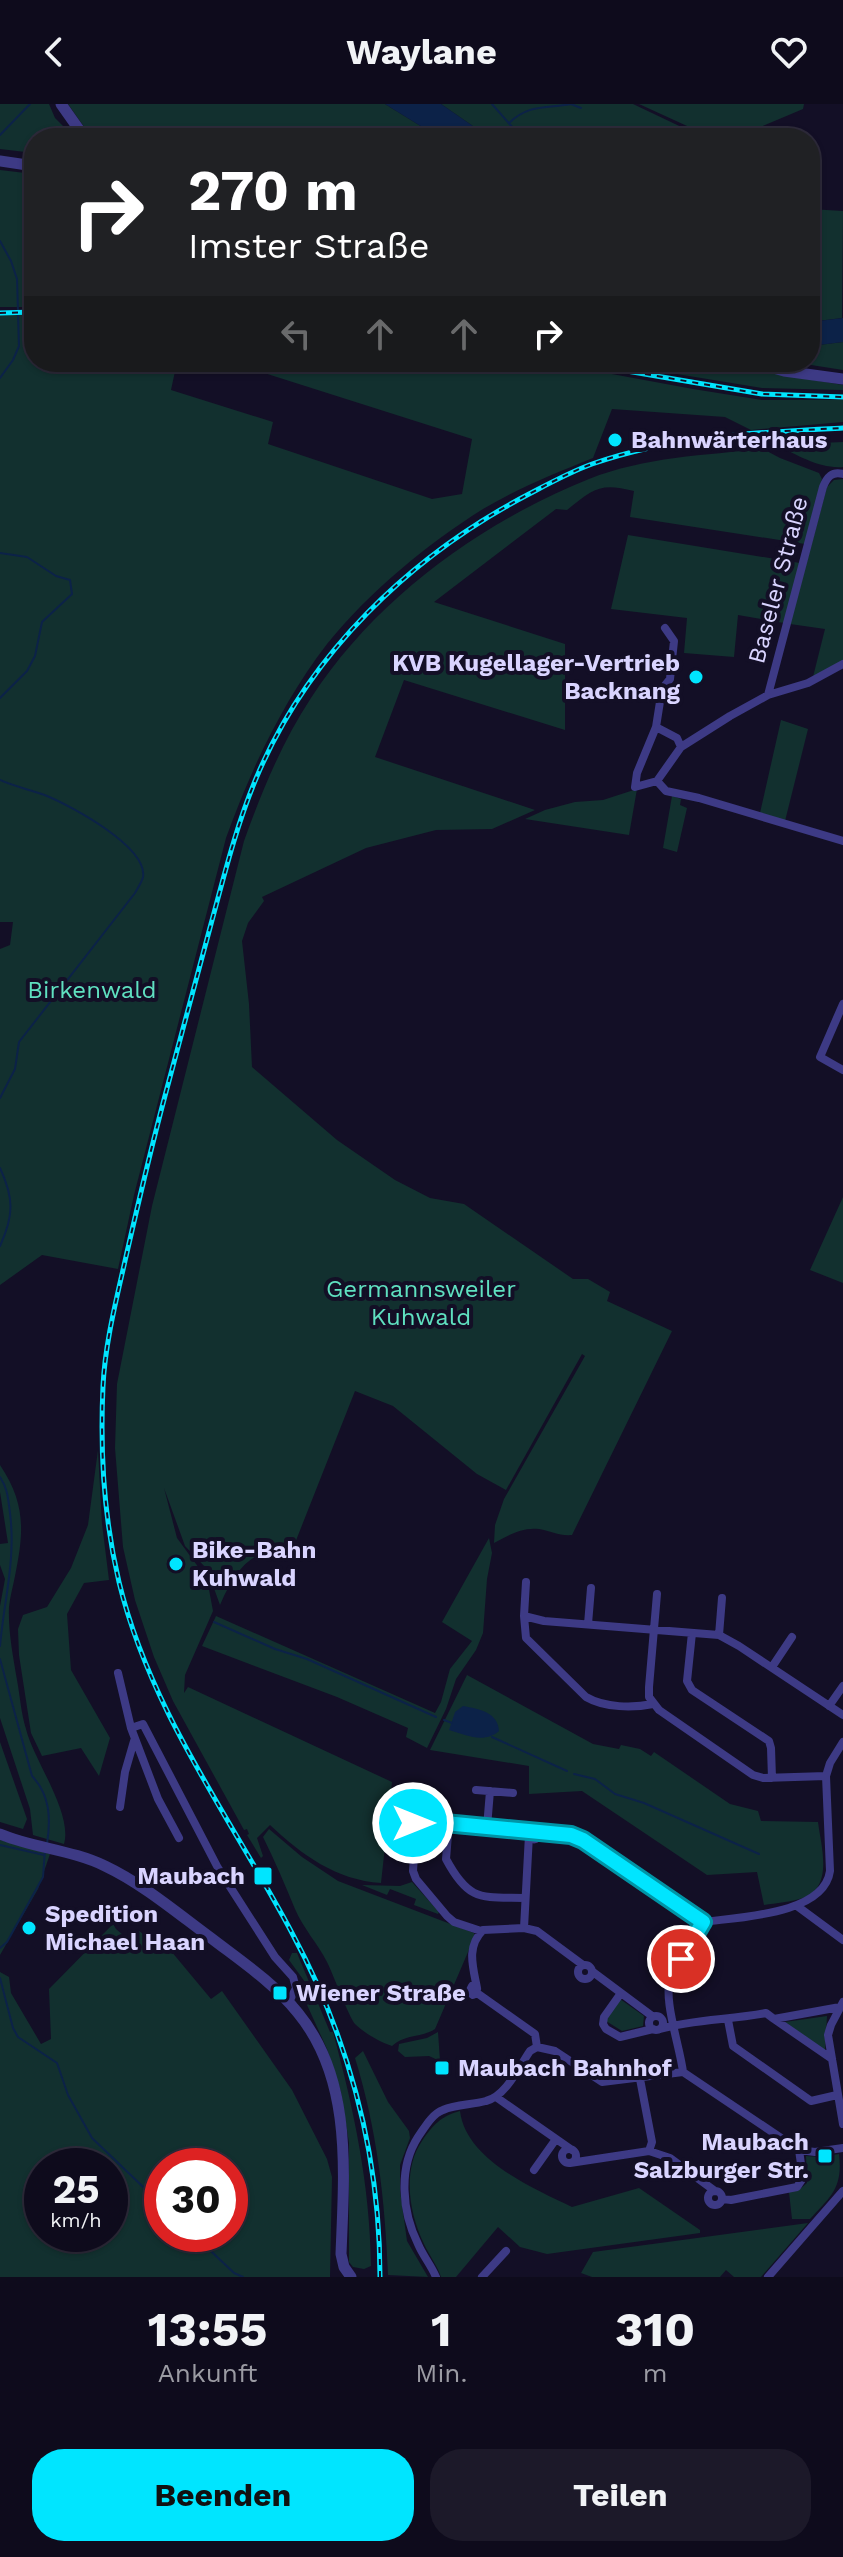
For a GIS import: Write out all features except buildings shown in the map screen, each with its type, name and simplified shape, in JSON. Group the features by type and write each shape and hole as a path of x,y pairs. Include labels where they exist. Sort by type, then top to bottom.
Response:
{"street":[{"path":"61,104 78,128"},
{"path":"0,161 24,165"},
{"path":"791,372 843,379"},
{"name":"Baseler Straße","path":"768,695 823,487 829,476 843,474"},
{"path":"665,628 674,641 670,679 662,689 656,727 637,773 635,787 657,781 681,747 768,695 808,683 843,664"},
{"path":"656,727 677,738 681,747"},
{"path":"657,781 666,791 843,841"},
{"path":"843,1004 820,1057 843,1070"},
{"path":"526,1582 526,1638 586,1697 615,1705 641,1707 653,1704"},
{"path":"588,1624 591,1588"},
{"path":"657,1594 649,1687 653,1704 753,1775 772,1778 826,1776"},
{"path":"719,1635 722,1598"},
{"path":"524,1616 544,1621 719,1635 843,1715"},
{"path":"692,1633 687,1681 692,1690 769,1741 772,1778"},
{"path":"772,1667 792,1637"},
{"path":"118,1673 135,1740 158,1799 179,1838"},
{"path":"829,1706 843,1686"},
{"path":"131,1728 143,1724 219,1871 275,1957 293,1977 296,1988 289,2002"},
{"path":"120,1807 125,1772 135,1740"},
{"path":"421,1821 571,1835 583,1840 703,1922 797,1906 816,1896 829,1878 826,1776 843,1742"},
{"path":"476,1790 513,1793"},
{"path":"487,1827 490,1791"},
{"path":"424,1792 413,1871 416,1879 447,1916 454,1922 481,1931 524,1928 537,1931 583,1965 578,1972 582,1978 589,1978 593,1972 652,2016 649,2023 656,2029"},
{"path":"449,1823 446,1859 473,1894 524,1898"},
{"path":"524,1928 524,1898 532,1833"},
{"path":"0,1834 101,1864 128,1878 257,1973 289,2002 318,2042 340,2116 344,2152 341,2254 347,2276"},
{"path":"797,1906 843,1940"},
{"path":"683,2072 669,1980 703,1922"},
{"path":"481,1931 470,1955 477,1991 535,2034 537,2047"},
{"path":"621,1993 604,2017 603,2024 620,2037 674,2025 766,2013 832,2059"},
{"path":"774,2019 841,2004"},
{"path":"841,2004 828,2035 843,2124"},
{"path":"728,2020 733,2046 811,2101 837,2095"},
{"path":"436,2277 410,2222 404,2177 406,2162 415,2142 435,2114 496,2097 530,2051 537,2047 555,2051 602,2082 683,2072 799,2150 815,2152 843,2148"},
{"path":"640,2079 652,2142 649,2151"},
{"path":"496,2097 572,2150 565,2150 563,2161 570,2163 649,2151 670,2158 720,2192 723,2199 797,2187 803,2178 799,2150"},
{"path":"534,2170 556,2139"},
{"path":"768,2277 843,2191"},
{"path":"482,2277 506,2251"}],"green space":[{"path":"0,104 49,104 55,118 65,128 24,128 24,152 0,149"},
{"path":"68,104 385,104 424,128 85,128"},
{"path":"441,104 633,104 683,128 476,128"},
{"path":"639,104 804,104 803,109 758,128 691,128"},
{"path":"0,170 24,173 24,307 0,307"},
{"path":"820,210 843,211 842,318 820,321"},
{"name":"Birkenwald","path":"0,314 24,314 24,372 175,372 171,390 273,422 268,444 432,499 462,494 472,439 261,372 601,372 762,400 843,400 843,422 751,430 725,417 612,409 593,458 483,509 441,538 380,587 327,644 282,713 257,762 226,838 134,1195 118,1269 42,1255 0,1285 0,949 10,945 13,922 0,922"},
{"path":"843,342 843,370 820,366 820,345"},
{"path":"665,372 769,372 843,385 843,390 762,388"},
{"path":"843,442 843,467 817,464 777,445"},
{"name":"Germannsweiler Kuhwald","path":"763,449 819,473 822,479 805,544 630,517 634,491 613,487 598,489 567,510 556,509 434,602 565,644 565,730 404,680 375,757 535,810 492,829 436,830 366,848 262,897 264,901 248,923 242,941 252,1067 337,1140 395,1180 430,1198 464,1204 573,1279 588,1279 610,1292 607,1301 672,1331 572,1535 527,1529 494,1543 495,1525 504,1499 585,1356 582,1354 506,1490 477,1474 393,1406 355,1391 295,1543 267,1551 247,1562 220,1605 207,1569 185,1546 164,1488 177,1538 207,1579 213,1611 185,1675 184,1693 188,1687 392,1782 381,1883 349,1877 321,1864 270,1825 257,1838 261,1858 173,1701 154,1657 135,1600 123,1547 115,1448 117,1384 152,1206 244,841 273,767 311,698 367,628 399,596 434,568 470,541 509,518 589,479 653,461"},
{"path":"843,479 843,662 813,677 825,629 790,624 827,487 834,480"},
{"path":"628,535 800,563 784,623 738,615 734,657 684,653 687,618 611,609"},
{"path":"781,720 808,729 785,821 760,813"},
{"path":"637,789 629,835 525,819 545,810 575,802 603,800"},
{"path":"672,796 681,799 680,805 687,808 677,852 663,848"},
{"path":"843,1197 843,1283 810,1270"},
{"path":"98,1450 109,1580 84,1583 67,1614 71,1670 110,1738 99,1776 81,1748 42,1756 31,1733 18,1629 23,1615 47,1607 71,1568 88,1525"},
{"path":"0,1465 15,1493 21,1519 9,1616 24,1723 63,1817 64,1844 33,1835 30,1809 0,1718 0,1606 5,1579 0,1565 0,1544 8,1543 0,1492"},
{"path":"489,1538 492,1553 483,1633 476,1650 456,1679 446,1709 427,1748 406,1737 408,1728 337,1697 202,1646 216,1616 435,1713 450,1669 472,1641 442,1622"},
{"path":"467,1675 593,1744 619,1749 621,1745 640,1749 651,1756 654,1752 730,1804 758,1811 761,1821 818,1822 823,1854 819,1885 813,1893 803,1898 764,1905 757,1872 707,1875 582,1791 529,1794 529,1766 430,1750"},
{"path":"0,1742 27,1819 23,1829 0,1822"},
{"path":"269,1829 302,1857 338,1881 474,1933 435,2029 392,2046 372,2037 355,2024 327,1962 298,1916 263,1837"},
{"path":"0,1840 50,1854 38,1889 0,1955"},
{"path":"412,1882 438,1914 414,1905 416,1899 390,1889 387,1895 362,1885 400,1886"},
{"path":"113,1924 131,1942 138,1930 148,1938 156,1933 211,1999 222,1991 292,2090 327,2159 332,2177 330,2277 0,2277 0,1972 9,1977 11,1993 41,2044 51,2039 49,1989"},
{"path":"292,1953 297,1953 330,2032 333,2032 348,2090 368,2206 371,2266 364,2269 353,2267 349,2262 349,2143 341,2092 327,2049 303,1996 305,1982 289,1960"},
{"path":"620,1999 644,2016 643,2026 622,2031 606,2021"},
{"path":"827,2016 825,2051 785,2022"},
{"path":"438,2032 440,2061 429,2056 405,2057 398,2051 399,2044 427,2038"},
{"path":"363,2051 388,2102 409,2131 410,2138 400,2165 400,2190 407,2241 428,2277 388,2275 379,2165 355,2058"},
{"path":"460,2111 465,2128 488,2158 539,2191 572,2207 639,2188 700,2230 700,2233 547,2254 520,2247 498,2227 456,2277 441,2277 415,2219 410,2178 416,2152 426,2135 443,2118"},
{"path":"839,2154 839,2175 834,2191 810,2219 792,2219 789,2192 807,2183 806,2156"},
{"path":"808,2223 761,2277 734,2277 726,2270 720,2277 592,2277 581,2273 593,2252"}],"water":[{"path":"385,104 441,104 476,128 424,128"},
{"path":"843,318 843,342 820,345 820,321"},
{"path":"463,1706 491,1716 499,1731 481,1738 449,1730 455,1712"}],"waterway":[{"name":"Maubach","path":"0,135 30,104"},
{"path":"492,104 513,128"},
{"path":"571,104 581,108"},
{"path":"509,123 530,110 571,104"},
{"name":"Maubach","path":"0,241 17,279 19,346 0,378"},
{"name":"Maubach","path":"0,553 27,557 56,576 70,580 72,594 42,622 35,656 27,671 0,698"},
{"name":"Maubach","path":"0,780 58,801 106,829 133,853 141,865 143,877 135,893 19,1042 15,1069 0,1098"},
{"name":"Maubach","path":"0,1168 10,1198 10,1216 0,1246"},
{"name":"Maubach","path":"0,1477 8,1499 12,1547 0,1646"},
{"path":"214,1622 275,1649 307,1659 436,1717"},
{"name":"Maubach","path":"0,1659 32,1776 46,1799 49,1816 47,1844"},
{"path":"444,1720 452,1723"},
{"path":"492,1737 567,1771"},
{"path":"574,1774 595,1779 615,1794 644,1803 759,1854"},
{"path":"0,1845 44,1855"},
{"name":"Maubach","path":"0,1948 7,1942 43,1877 45,1850"},
{"name":"Maubach","path":"0,1978 18,2037 57,2063 68,2095 92,2138 144,2188"},
{"name":"Maubach","path":"212,2252 234,2273 243,2277"}],"railway":[{"path":"0,313 24,312"},
{"path":"633,372 762,394 843,397"},
{"path":"380,2277 379,2232 367,2143 345,2057 330,2014 292,1933 171,1719 133,1629 114,1558 103,1460 104,1370 108,1339 155,1134 226,870 255,781 277,735 303,692 333,651 367,614 443,547 485,519 584,467 684,441 843,428"}],"place":[{"name":"Bahnwärterhaus","path":"615,440"},
{"name":"KVB Kugellager-Vertrieb Backnang","path":"696,677"},
{"name":"Bike-Bahn Kuhwald","path":"176,1564"},
{"name":"Maubach","path":"263,1876"},
{"name":"Spedition Michael Haan","path":"29,1928"},
{"name":"Wiener Straße","path":"280,1993"},
{"name":"Maubach Bahnhof","path":"442,2068"},
{"name":"Maubach Salzburger Str.","path":"825,2156"}],"route":[{"path":"413,1823 416,1826 424,1821 534,1830 571,1835 583,1840 703,1922 681,1959"}]}
